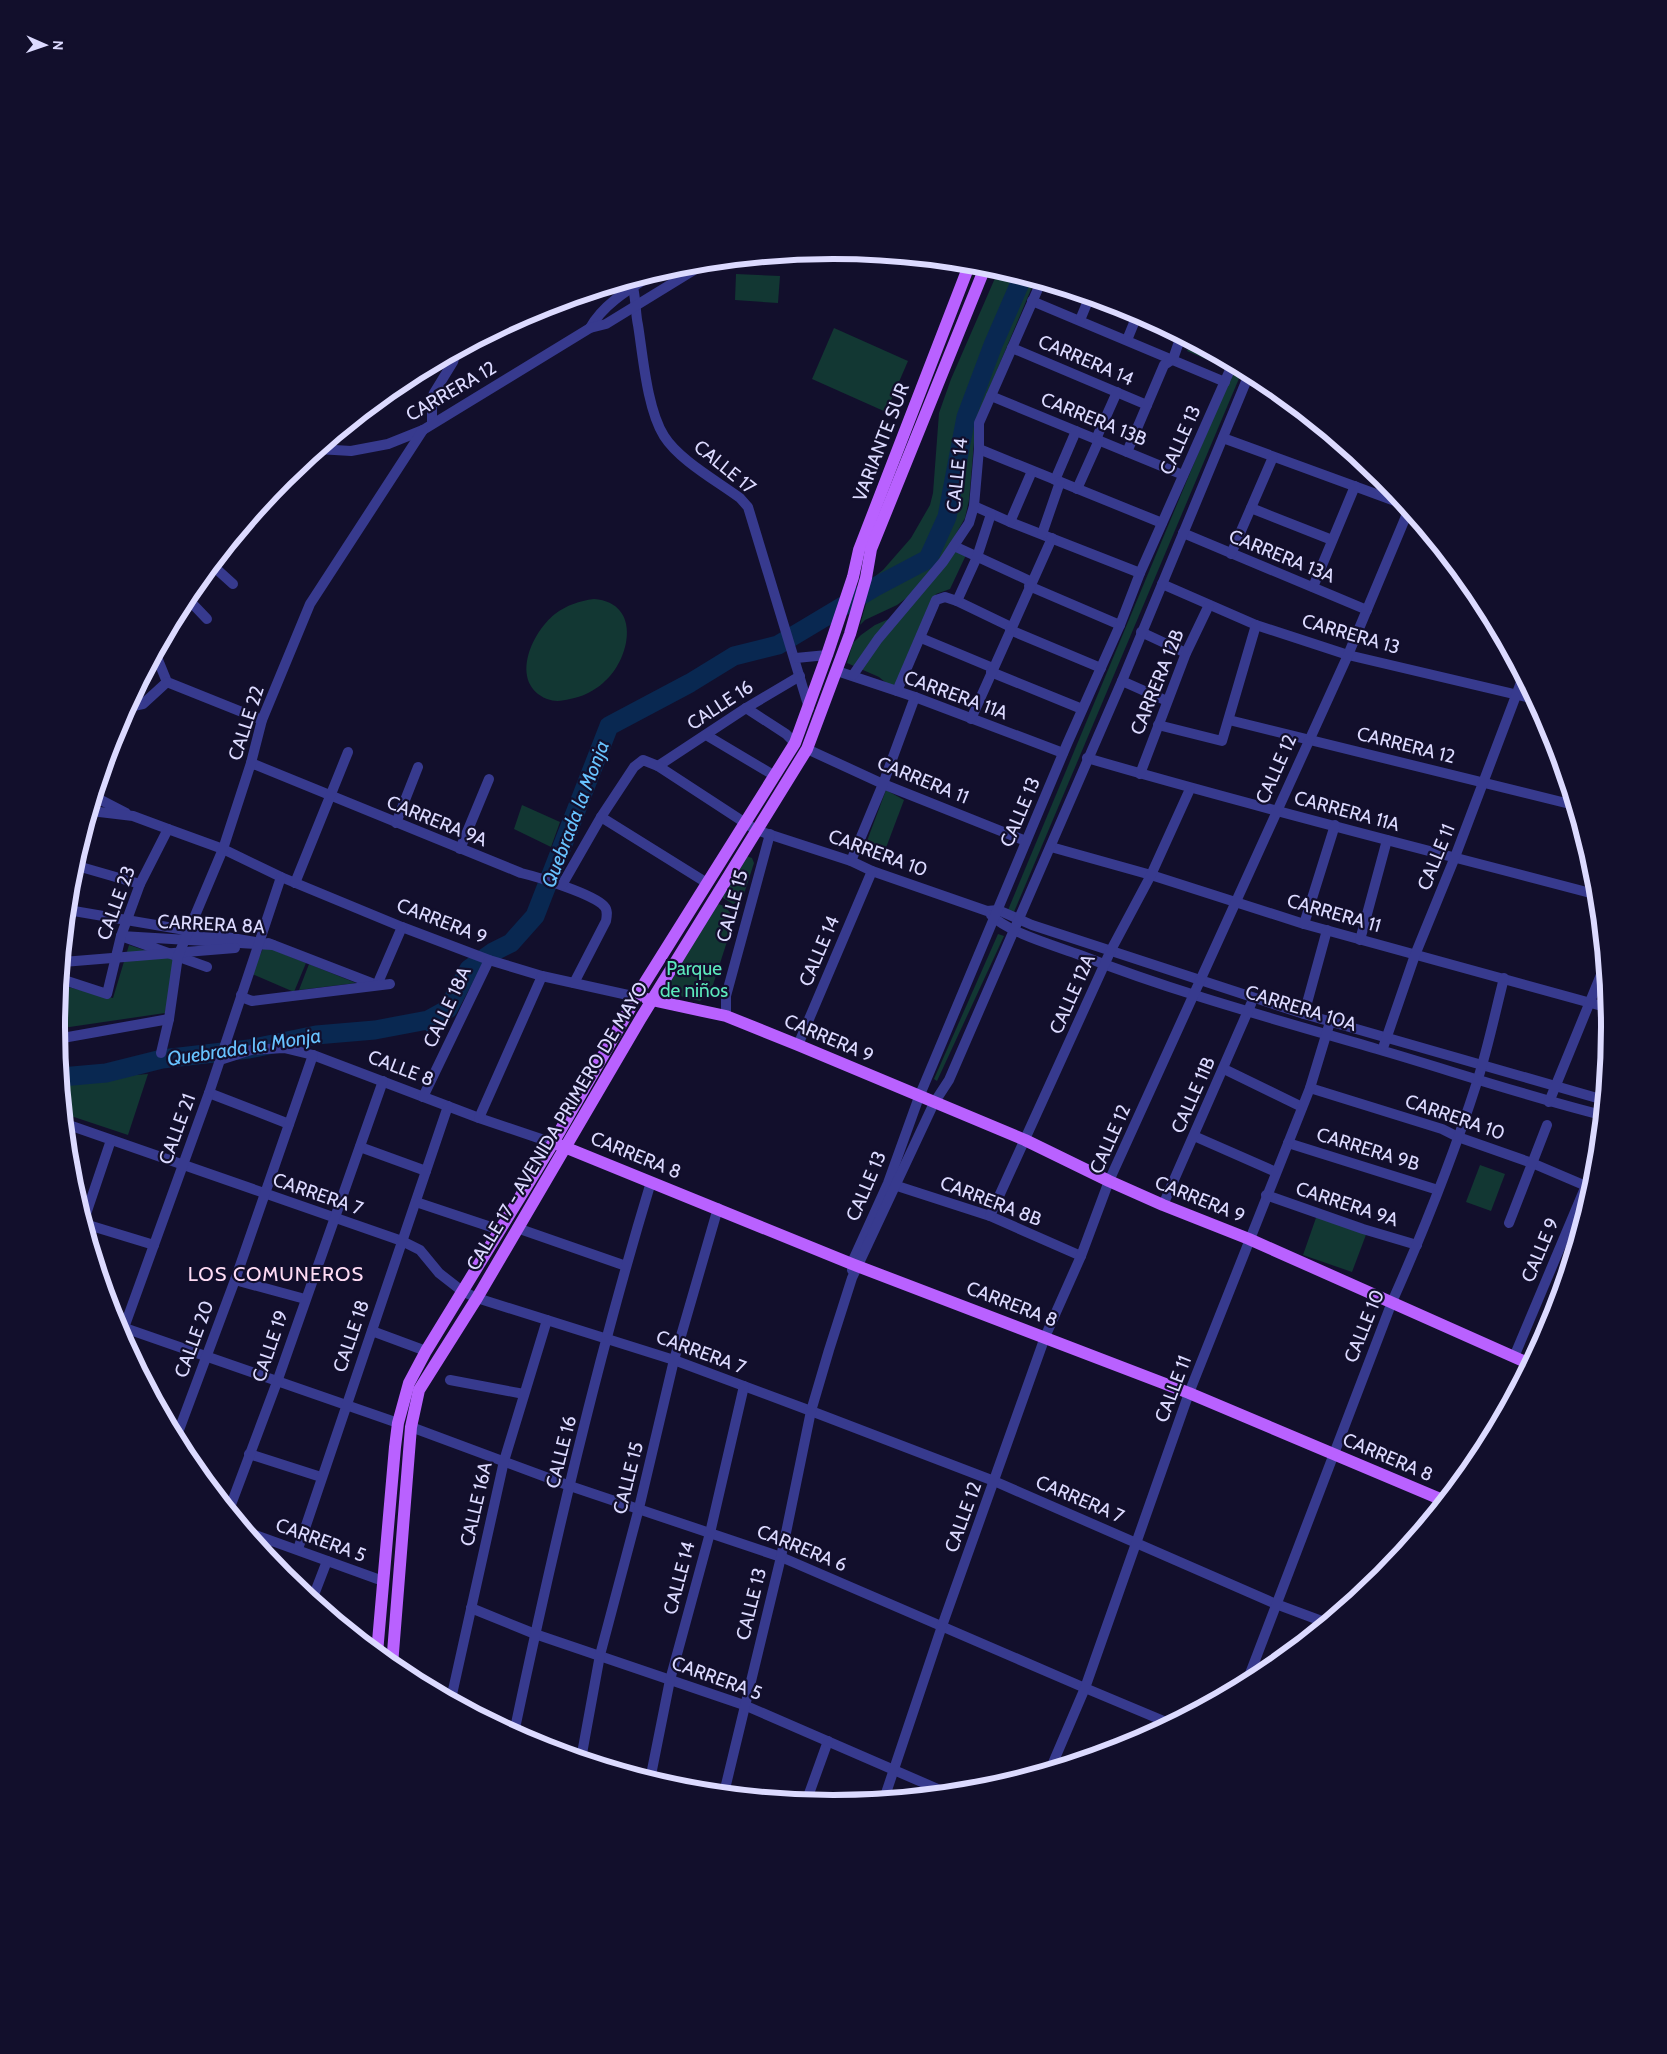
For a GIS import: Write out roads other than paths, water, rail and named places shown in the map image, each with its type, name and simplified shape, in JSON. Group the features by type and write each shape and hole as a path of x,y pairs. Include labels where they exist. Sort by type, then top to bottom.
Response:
{"main road":[{"name":"VARIANTE SUR","path":"832,635 853,577 859,550 967,270"},
{"name":"VARIANTE SUR","path":"850,634 866,578 871,549 983,273"},
{"name":"CALLE 17 - AVENIDA PRIMERO DE MAYO","path":"392,1656 404,1425 419,1390 477,1298 517,1228 637,997 707,883 751,827 807,749 850,634"},
{"name":"CALLE 17 - AVENIDA PRIMERO DE MAYO","path":"378,1645 383,1581 409,1383 426,1351 500,1230 653,1000 751,827 775,776 796,743 827,655 832,635"},
{"name":"CARRERA 9","path":"637,997 726,1016 798,1045 1025,1140 1164,1205 1249,1239 1525,1362"},
{"name":"CARRERA 8","path":"559,1144 856,1265 1045,1336 1189,1393 1440,1499"}],"street":[{"name":"CARRERA 12","path":"327,449 351,450 388,444 423,430 590,328 606,324 690,272"},
{"name":"CALLE 17","path":"632,286 653,410 664,436 681,455 740,498 748,507 809,708"},
{"name":"CARRERA 12","path":"590,328 599,313 627,287"},
{"name":"CALLE 14","path":"853,675 878,639 943,562 969,523 974,506 980,449 979,423 1039,287"},
{"path":"1032,301 1225,382"},
{"path":"1080,320 1088,302"},
{"path":"1127,340 1135,320"},
{"path":"1128,452 1164,365 1173,359 1179,341"},
{"name":"CARRERA 14","path":"1012,348 1147,405"},
{"path":"432,423 434,393 454,358"},
{"name":"CALLE 13","path":"892,1184 919,1097 1082,709 1120,625 1140,573 1231,369"},
{"name":"CALLE 13","path":"725,1788 781,1557 811,1410 856,1265 892,1184 934,1103 949,1080 1122,681 1247,380"},
{"path":"1077,489 1117,392"},
{"name":"CARRERA 13B","path":"991,396 1183,475"},
{"name":"CALLE 22","path":"161,1053 169,1018 178,956 223,849 251,764 262,720 310,604 423,430"},
{"path":"1042,534 1076,431"},
{"path":"1223,438 1392,500"},
{"path":"980,449 1162,523"},
{"path":"1231,554 1273,457"},
{"path":"1010,522 1032,471"},
{"path":"1312,587 1355,486"},
{"path":"974,506 1140,573"},
{"path":"1251,508 1332,540"},
{"path":"957,601 977,557 991,514"},
{"name":"CALLE 12","path":"886,1794 942,1626 1045,1336 1081,1256 1110,1181 1238,902 1276,811 1348,654 1406,515"},
{"name":"CARRERA 13A","path":"1183,533 1367,610"},
{"path":"971,719 1052,538"},
{"path":"954,546 1120,625"},
{"path":"217,569 233,584"},
{"name":"CARRERA 13","path":"1162,584 1256,625 1348,654 1528,697"},
{"path":"897,691 936,600 945,598 957,601 1011,629 1101,668"},
{"path":"193,604 207,619"},
{"name":"CARRERA 12B","path":"1140,774 1186,654 1209,605"},
{"path":"1158,725 1222,742 1256,625"},
{"path":"1141,632 1186,654"},
{"path":"921,638 1082,709"},
{"path":"794,654 827,655"},
{"path":"159,660 167,682 262,720"},
{"name":"CARRERA 11A","path":"836,671 853,675 915,697 1064,753"},
{"name":"CALLE 16","path":"658,766 746,708 800,676"},
{"path":"1122,681 1167,701"},
{"path":"136,705 143,704 167,682"},
{"name":"CALLE 11","path":"1382,1051 1415,955 1455,857 1521,683"},
{"path":"851,861 883,784 915,697"},
{"path":"746,708 786,734 796,743"},
{"name":"CARRERA 12","path":"1229,720 1568,804"},
{"path":"706,734 775,776"},
{"name":"CARRERA 11","path":"807,749 883,784 1026,842"},
{"path":"295,883 348,752"},
{"name":"CARRERA 11A","path":"1087,758 1190,789 1335,825 1590,893"},
{"path":"558,884 634,767 643,760 658,766 751,827"},
{"name":"CARRERA 9A","path":"251,764 521,873 540,877 558,884 602,904 607,912 606,920 574,983"},
{"path":"396,823 418,767"},
{"path":"460,849 489,779"},
{"name":"CALLE 12A","path":"990,1216 1111,950 1151,875 1190,789"},
{"path":"100,799 133,816"},
{"name":"CARRERA 9","path":"96,812 133,816 223,849 295,883 488,960 542,976 637,997"},
{"path":"601,818 707,883"},
{"path":"1304,924 1335,825"},
{"name":"CARRERA 10","path":"751,827 996,914"},
{"name":"CALLE 23","path":"67,981 107,994 121,936 140,884 168,829"},
{"name":"CALLE 15","path":"726,1016 726,996 770,834"},
{"path":"1360,940 1387,840"},
{"name":"CARRERA 11","path":"1051,847 1151,875 1304,924 1601,1006"},
{"path":"82,867 140,884"},
{"name":"CALLE 14","path":"798,1045 872,871"},
{"name":"CALLE 21","path":"123,1322 154,1245 209,1093 281,877"},
{"name":"CARRERA 8A","path":"75,911 273,945"},
{"name":"CARRERA 10A","path":"996,914 1019,919 1201,981 1330,1022 1598,1098"},
{"name":"CARRERA 10A","path":"996,914 1014,930 1104,965 1326,1036 1478,1079 1549,1102 1596,1114"},
{"path":"377,985 402,927"},
{"path":"1304,1014 1327,930"},
{"name":"CARRERA 8A","path":"121,936 207,967"},
{"name":"CARRERA 8A","path":"121,936 273,945"},
{"path":"260,940 377,985"},
{"path":"69,962 273,945"},
{"name":"CALLE 18A","path":"424,1097 488,960"},
{"path":"479,1118 542,976"},
{"path":"1549,1102 1600,977"},
{"name":"CALLE 10","path":"1250,1672 1392,1302 1417,1245 1458,1137 1478,1079 1504,978"},
{"path":"242,995 244,998 252,1001 390,984"},
{"name":"CALLE 11B","path":"1164,1205 1254,998"},
{"path":"65,1038 169,1018"},
{"name":"CALLE 11","path":"1053,1763 1085,1688 1189,1393 1310,1088 1330,1022"},
{"name":"CALLE 8","path":"221,1057 251,1050 284,1048 313,1055 479,1118 559,1144"},
{"name":"CALLE 20","path":"177,1426 235,1280 313,1055"},
{"path":"1224,1069 1302,1107"},
{"name":"CALLE 19","path":"231,1504 277,1382 383,1081"},
{"name":"CARRERA 10","path":"1310,1088 1442,1129 1458,1137 1532,1163 1585,1186"},
{"path":"209,1093 289,1124"},
{"name":"CALLE 18","path":"298,1549 448,1106"},
{"path":"1508,1223 1547,1125"},
{"name":"CARRERA 7","path":"72,1126 402,1241 420,1250 439,1272 462,1291 477,1298 674,1360 811,1410 994,1481 1276,1604 1321,1621"},
{"name":"CARRERA 9A","path":"1194,1136 1276,1172"},
{"path":"87,1210 111,1140"},
{"name":"CARRERA 9B","path":"1288,1142 1438,1190"},
{"path":"360,1147 426,1171"},
{"name":"CALLE 16","path":"515,1726 570,1486 626,1266 651,1182"},
{"name":"CARRERA 8B","path":"892,1184 990,1216 1081,1256"},
{"name":"CALLE 9","path":"1514,1357 1584,1191"},
{"name":"CARRERA 9A","path":"1266,1195 1363,1229 1417,1245"},
{"path":"416,1202 500,1230"},
{"name":"CALLE 15","path":"582,1753 600,1655 639,1508 674,1360 718,1208"},
{"path":"91,1226 154,1245"},
{"path":"517,1228 626,1266"},
{"path":"235,1280 305,1299"},
{"name":"CALLE 16A","path":"452,1695 504,1461 547,1320"},
{"path":"372,1331 426,1351"},
{"name":"CARRERA 6","path":"128,1333 206,1357 404,1425 570,1486 781,1557 1163,1721"},
{"path":"450,1380 524,1394"},
{"name":"CALLE 14","path":"651,1773 670,1680 710,1533 744,1386"},
{"path":"249,1454 321,1477"},
{"name":"CARRERA 5","path":"259,1537 298,1549 383,1581"},
{"path":"315,1593 327,1561"},
{"name":"CARRERA 5","path":"471,1608 535,1634 744,1705 937,1788"},
{"path":"809,1795 828,1741"}],"waterway":[{"name":"Quebrada la Monja","path":"67,1076 106,1073 162,1059 249,1049 316,1035 375,1030 428,1020 448,1009 469,969 493,952 511,943 535,916 609,726 690,683 734,656 778,645 875,587 928,559 947,517 966,417 993,345 1020,282"},
{"path":"427,1030 428,1020"}],"district":[{"name":"LOS COMUNEROS","path":"276,1274"}],"park label":[{"name":"Parque de niños","path":"694,979"}]}
